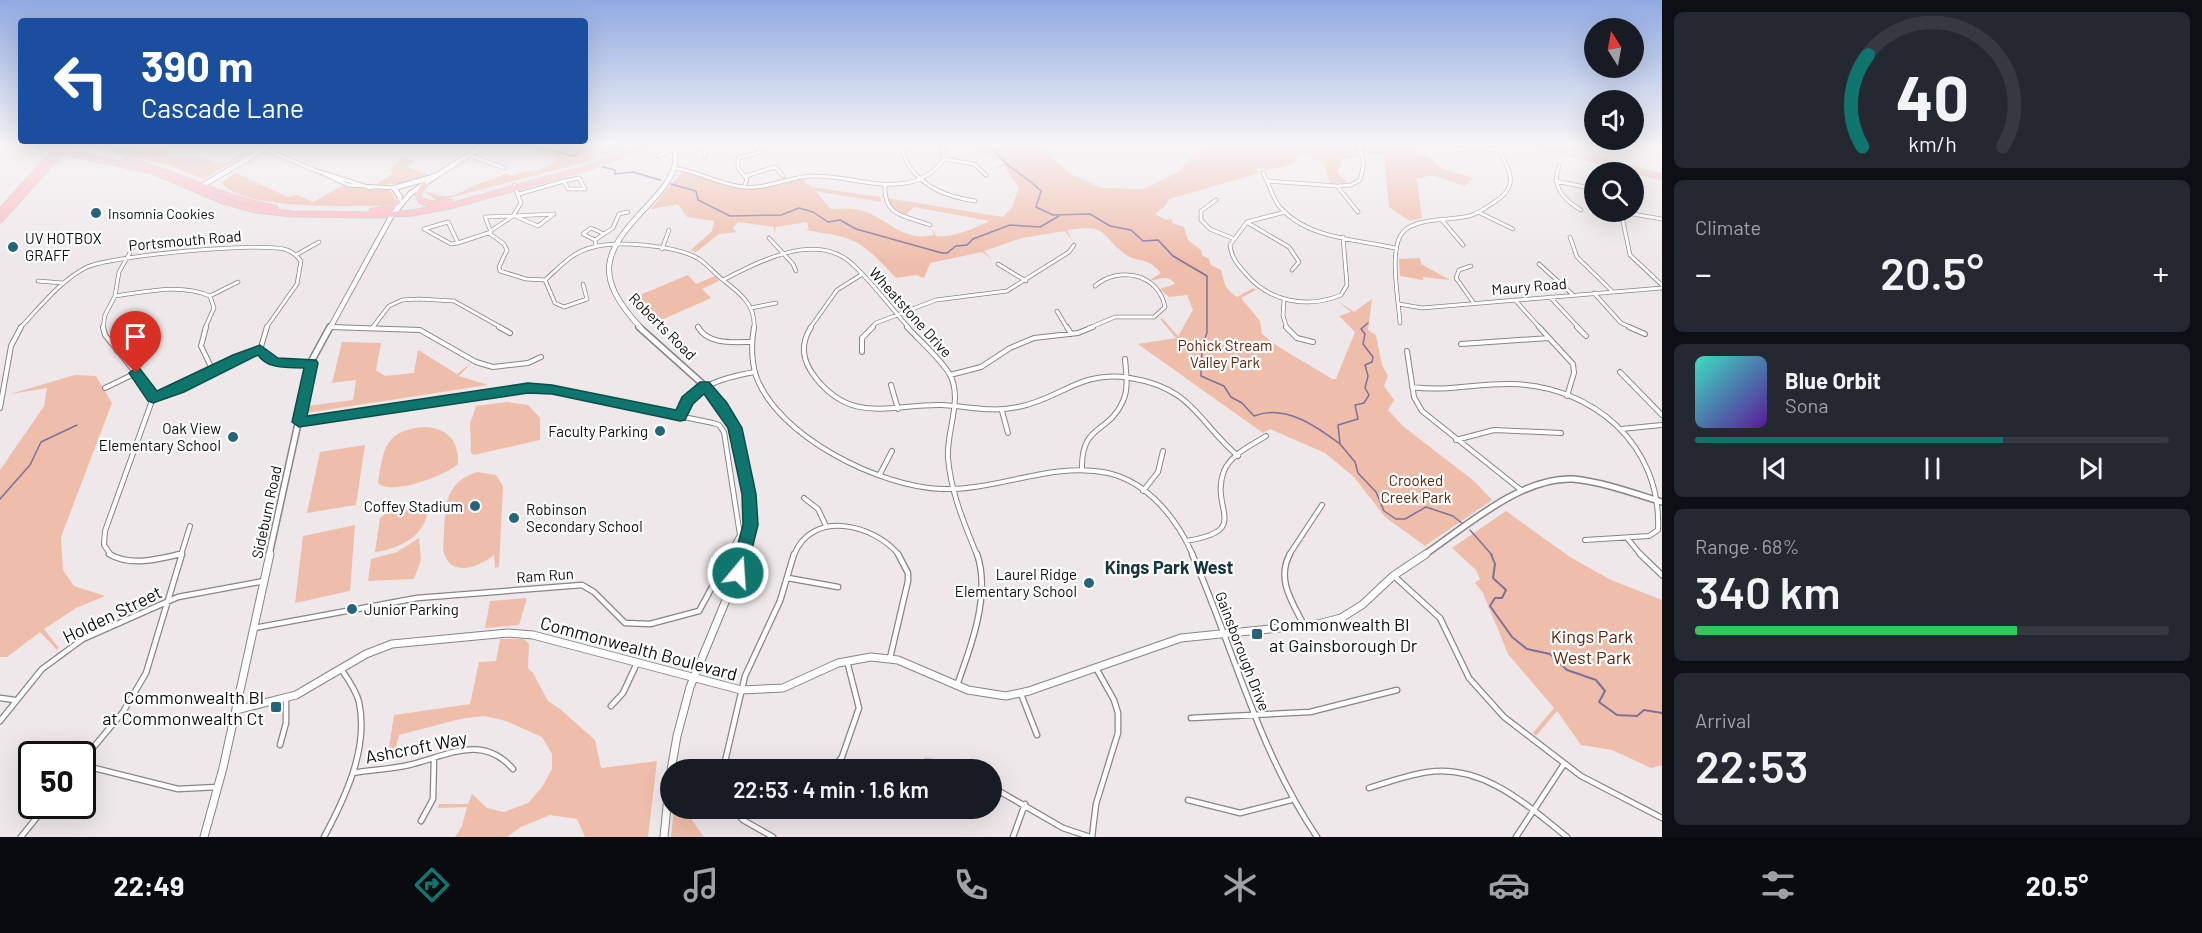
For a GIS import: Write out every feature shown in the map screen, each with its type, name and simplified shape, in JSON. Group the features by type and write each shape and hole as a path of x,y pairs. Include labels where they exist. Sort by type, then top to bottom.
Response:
{"main road":[{"path":"0,212 27,184"},
{"path":"0,220 30,184"},
{"path":"189,184 240,202 273,208 372,211 393,215 522,184"},
{"path":"424,184 418,195 421,201 432,204 451,202"},
{"path":"200,188 235,205 267,212 393,215 439,209 521,184"},
{"path":"372,211 390,208 398,202"}],"street":[{"path":"200,188 206,184"},
{"path":"346,184 371,188 394,188 408,184"},
{"path":"393,215 411,193 424,184"},
{"path":"519,194 556,184"},
{"path":"565,184 568,189 585,189 582,184"},
{"name":"Roberts Road","path":"664,184 627,225 614,246 608,272 617,300 656,342 705,386 723,406 735,428 749,494 751,525 738,573 693,678 677,729 673,759"},
{"path":"729,184 744,187 779,184"},
{"path":"885,184 884,201 890,210 920,224 930,225"},
{"path":"929,184 942,194 975,201"},
{"path":"1269,184 1275,200 1285,212 1311,228 1395,248"},
{"path":"1310,184 1337,186 1344,184"},
{"path":"1400,323 1395,248 1402,233 1410,226 1480,213 1504,197 1510,189 1510,184"},
{"path":"1557,184 1562,197 1581,210"},
{"path":"1567,184 1584,187"},
{"path":"458,243 448,222 424,229 451,244 458,243 490,232 513,216 521,206 519,194 514,186"},
{"path":"1337,186 1358,212"},
{"path":"393,215 399,197 394,188"},
{"path":"1216,200 1201,211 1201,220 1210,229 1232,238"},
{"path":"596,240 613,228 619,214 628,212"},
{"path":"1285,212 1247,222 1232,238 1231,254 1249,280 1263,291 1284,300 1326,300 1344,293 1347,285 1342,237"},
{"path":"1480,213 1513,229"},
{"path":"513,216 538,226 555,215 554,214 485,217 490,232 506,247 506,257 499,267 502,273 526,279 545,280 566,258 596,246 662,249 692,255 741,295 752,308 776,303"},
{"name":"Sideburn Road","path":"204,837 219,787 311,363 393,215"},
{"path":"1644,216 1662,219"},
{"path":"1442,219 1463,244"},
{"path":"1247,222 1292,250 1299,264 1292,270"},
{"path":"1623,222 1630,255 1662,287"},
{"path":"596,240 583,234 591,228 604,234"},
{"path":"662,249 669,230"},
{"path":"1570,237 1581,261 1612,292"},
{"path":"769,238 795,266 796,271"},
{"path":"596,240 596,246"},
{"path":"136,242 119,272 115,296 105,315 102,327 105,335 149,389 153,398 105,531 103,543 110,555 126,561 182,554"},
{"path":"260,350 263,336 300,275 302,265 296,255 319,242"},
{"path":"862,352 860,345 867,330 940,299 1000,292 1026,281 1069,252 1074,245"},
{"name":"Portsmouth Road","path":"0,408 7,376 10,346 18,330 64,283 89,266 126,258 261,246 281,248 296,255"},
{"name":"Wheatstone Drive","path":"723,280 785,255 807,249 830,250 846,258 950,375 956,393 947,446 954,488 982,575 968,654 957,686"},
{"path":"998,264 1026,281"},
{"path":"1539,264 1572,294"},
{"path":"1471,266 1459,270 1456,278 1473,303"},
{"path":"861,275 842,283 832,293 805,339 804,356 822,384 845,403 867,410 933,405 1002,411 1031,404 1082,379 1126,376 1156,384 1183,399 1200,413 1223,444 1238,456"},
{"path":"950,375 981,368 1026,341 1088,330 1115,317 1154,317 1165,307 1162,296 1146,282 1134,276 1112,275 1095,286"},
{"path":"545,280 555,303 564,307 587,299 583,284"},
{"path":"38,281 64,283"},
{"path":"210,296 238,282"},
{"name":"Maury Road","path":"1399,304 1422,308 1662,287"},
{"path":"115,296 186,289 210,296 214,308 203,330 201,345 204,358 213,371"},
{"path":"1594,293 1625,326 1645,334"},
{"path":"1549,297 1586,336"},
{"path":"372,328 380,313 393,303 411,298 442,299 457,302 510,333"},
{"path":"1284,300 1282,316 1284,326 1299,338 1313,342"},
{"path":"1514,300 1571,360 1575,369 1567,396"},
{"name":"Gainsborough Drive","path":"752,308 754,324 751,342 755,372 770,403 797,430 836,455 880,474 925,487 954,488 1002,484 1052,470 1082,469 1114,477 1143,490 1169,513 1186,541 1224,632 1272,762 1291,800 1317,837"},
{"path":"1057,311 1071,334"},
{"path":"698,326 700,333 711,339 751,342"},
{"path":"329,327 424,331 486,366 528,363 542,357"},
{"path":"117,351 146,334"},
{"path":"1461,345 1550,338"},
{"path":"260,350 266,357 276,362 311,363"},
{"path":"153,398 260,350"},
{"path":"1407,351 1412,387 1422,411 1521,490"},
{"path":"1082,469 1081,452 1084,440 1091,430 1120,406 1125,392 1125,359"},
{"path":"680,416 687,401 705,386 727,376 755,372"},
{"path":"1620,372 1662,415"},
{"path":"105,388 136,373"},
{"path":"0,378 7,376"},
{"path":"891,384 898,409"},
{"path":"1412,387 1442,391 1515,384 1567,396 1602,413 1643,454 1657,476"},
{"name":"Ram Run","path":"254,628 417,598 580,585 591,589 625,623 631,625 697,613 739,538 740,528 724,430 717,424 552,390 528,388 299,422"},
{"path":"1002,411 1008,433"},
{"path":"1620,429 1662,425"},
{"path":"1456,440 1473,432 1487,430 1561,433"},
{"path":"1186,541 1209,538 1223,526 1225,511 1222,476 1226,467 1266,436"},
{"path":"1143,490 1158,472 1163,450"},
{"path":"880,474 892,451"},
{"name":"Commonwealth Boulevard","path":"236,710 286,699 366,654 402,642 508,633 533,635 741,690 783,688 847,661 890,658 957,686 990,695 1021,694 1173,640 1224,632 1305,626 1332,621 1350,613 1393,576 1521,490 1545,481 1579,480 1613,486 1661,502"},
{"path":"1585,540 1649,536 1658,530 1661,502 1659,487"},
{"path":"804,498 814,502 819,508 826,526"},
{"path":"1305,626 1285,584 1283,566 1288,555 1314,523 1322,505"},
{"path":"725,759 741,690 801,542 810,533 826,526 846,525 860,528 895,549 903,560 908,573 890,658"},
{"path":"96,746 123,712 140,684 190,526"},
{"path":"1627,538 1649,565 1662,575"},
{"path":"1393,576 1440,618 1465,670 1484,698 1504,717 1564,764 1593,783 1662,818"},
{"path":"788,578 837,587"},
{"name":"Holden Street","path":"0,721 42,669 72,646 167,602 193,594 264,581"},
{"path":"840,759 859,708 847,661"},
{"path":"611,706 623,693 638,663"},
{"path":"1002,792 1063,828 1091,837 1096,804 1118,733 1118,713 1096,668"},
{"path":"324,837 342,805 353,773 360,722 355,691 341,669"},
{"path":"1191,718 1310,712 1397,690"},
{"path":"1021,694 1037,735"},
{"path":"0,698 16,700"},
{"path":"280,745 286,723 286,699"},
{"name":"Ashcroft Way","path":"353,773 434,758 460,750 482,749 504,756 513,769"},
{"path":"421,821 429,813 434,796 434,758"},
{"path":"1516,837 1564,764"},
{"path":"96,767 178,789 219,787"},
{"path":"1369,788 1427,772 1453,771 1491,783 1567,837"},
{"path":"1188,800 1240,813 1291,800"},
{"path":"1013,837 1025,804"},
{"path":"21,837 36,819"},
{"path":"664,837 666,819"},
{"path":"742,819 772,837"}],"green space":[{"path":"224,184 260,184 288,197 297,195 313,202 342,186 388,190 393,193 395,202 383,206 322,206 271,202 250,198 232,191"},
{"path":"502,184 437,201 424,191 451,196 475,185"},
{"path":"672,184 720,184 734,188 754,189 781,184 808,184 811,187 880,197 881,202 815,191 831,209 866,212 911,235 934,235 932,228 936,236 943,236 964,232 990,221 914,207 906,215 893,208 887,198 1003,217 1012,207 1019,188 1016,184 1093,184 1101,188 1144,189 1154,184 1221,184 1169,199 1165,206 1155,214 1166,220 1172,219 1172,223 1184,227 1188,240 1202,251 1202,255 1209,259 1211,265 1221,270 1226,285 1233,294 1237,297 1253,288 1256,290 1241,298 1260,321 1262,334 1332,379 1336,379 1355,332 1339,316 1351,312 1338,301 1354,312 1372,299 1368,330 1376,335 1382,365 1388,376 1384,386 1394,400 1388,410 1404,427 1474,481 1492,500 1425,546 1385,517 1354,477 1325,453 1270,429 1263,433 1138,344 1176,338 1160,319 1162,318 1178,336 1193,310 1187,295 1169,297 1160,289 1175,284 1172,281 1166,278 1150,280 1161,273 1156,267 1125,254 1097,229 1067,230 1072,240 1065,231 1022,238 984,251 992,259 982,252 930,263 924,278 916,275 896,278 874,255 856,242 836,235 805,230 809,229 807,222 776,227 774,234 774,227 738,222 733,228 736,232 719,234 696,252 691,250 712,231 714,221 687,217 678,204 651,209"},
{"path":"1387,184 1418,184 1422,218 1410,221 1389,207"},
{"path":"1420,258 1421,264 1450,280 1423,277 1423,280 1400,276 1399,259"},
{"path":"688,275 696,284 715,276 719,281 702,289 711,298 657,322 635,297"},
{"path":"342,342 381,343 376,370 385,376 414,373 418,350 457,374 471,363 459,376 488,385 306,413 307,406 353,400 356,380 332,383"},
{"path":"75,375 96,376 112,403 61,537 63,570 74,586 105,596 76,608 44,629 59,648 57,650 40,632 7,657 0,657 0,470 44,406 47,388 10,394"},
{"path":"507,402 528,405 540,418 540,440 474,455 471,453 470,424 476,406"},
{"path":"426,427 441,431 451,438 457,449 458,464 442,474 406,486 394,487 378,483 385,450 395,436 402,432"},
{"path":"365,445 356,505 307,513 320,452"},
{"path":"477,472 496,475 503,486 499,567 495,568 494,555 480,564 465,568 451,564 446,559 443,550 445,514 450,493 465,477"},
{"path":"428,506 427,516 418,533 394,548 375,552 380,518 385,514"},
{"name":"Kings Park West Park","path":"1506,511 1570,557 1611,580 1662,600 1662,765 1651,768 1612,750 1581,745 1557,711 1536,736 1533,733 1554,708 1508,654 1483,593 1475,583 1480,579 1476,570 1452,548"},
{"path":"355,525 350,591 295,603 303,536"},
{"path":"419,538 421,560 414,579 368,581 371,559 397,552"},
{"path":"527,598 519,625 485,628 490,601"},
{"path":"500,639 524,639 529,644 528,668 548,701 595,740 601,768 657,761 648,837 585,837 577,819 550,815 521,827 507,837 455,837 462,826 467,807 438,808 439,804 468,804 472,794 487,808 504,812 528,803 542,787 552,769 552,754 542,737 506,721 484,716 460,719 399,735 393,760 387,761 394,715 470,704 479,662 496,661"},
{"path":"673,819 691,819 704,837 671,837"}],"waterway":[{"path":"671,184 696,191 698,200 730,216 781,215 799,208 813,212 828,222 840,220 856,229 942,253 947,253 956,246 967,245 973,239 1010,225 1040,227 1059,216"},
{"path":"1033,184 1041,191 1036,207 1053,215 1090,214 1110,226 1131,230 1143,241 1158,240 1173,256 1207,276 1207,333 1202,344 1201,376 1224,386 1231,397 1242,403 1254,416 1266,413 1289,415 1321,430 1340,444"},
{"path":"1340,444 1338,425 1358,419 1355,405 1364,403 1369,395 1365,388 1368,376 1365,365 1372,362 1373,357 1363,344 1365,334 1361,329 1368,323"},
{"path":"0,499 30,465 41,442 77,425"},
{"path":"1340,444 1355,462 1358,473 1376,492 1384,511 1396,519 1405,519 1426,507 1453,516 1463,524"},
{"path":"1470,530 1492,555"},
{"path":"1491,554 1495,564 1493,578 1506,590 1502,598 1495,598 1490,606 1512,637 1527,649 1550,654 1567,670 1596,680 1605,691 1599,702 1617,715 1637,716 1644,710 1662,713"}],"place":[{"name":"Insomnia Cookies","path":"96,213"},
{"name":"UV HOTBOX GRAFF","path":"13,247"},
{"name":"Faculty Parking","path":"660,431"},
{"name":"Oak View Elementary School","path":"233,437"},
{"name":"Coffey Stadium","path":"475,506"},
{"name":"Robinson Secondary School","path":"514,518"},
{"name":"Laurel Ridge Elementary School","path":"1089,583"},
{"name":"Junior Parking","path":"352,609"},
{"name":"Commonwealth Bl at Gainsborough Dr","path":"1257,634"},
{"name":"Commonwealth Bl at Commonwealth Ct","path":"276,707"}],"district":[{"name":"Kings Park West","path":"1169,567"}],"route":[{"path":"136,373 152,393 153,398 179,388 246,354 260,350 270,360 276,362 311,363 299,422 521,388 552,390 680,416 687,401 705,386 723,406 735,428 749,494 751,525 738,573"}],"park label":[{"name":"Pohick Stream Valley Park","path":"1225,354"},
{"name":"Crooked Creek Park","path":"1416,488"}]}
